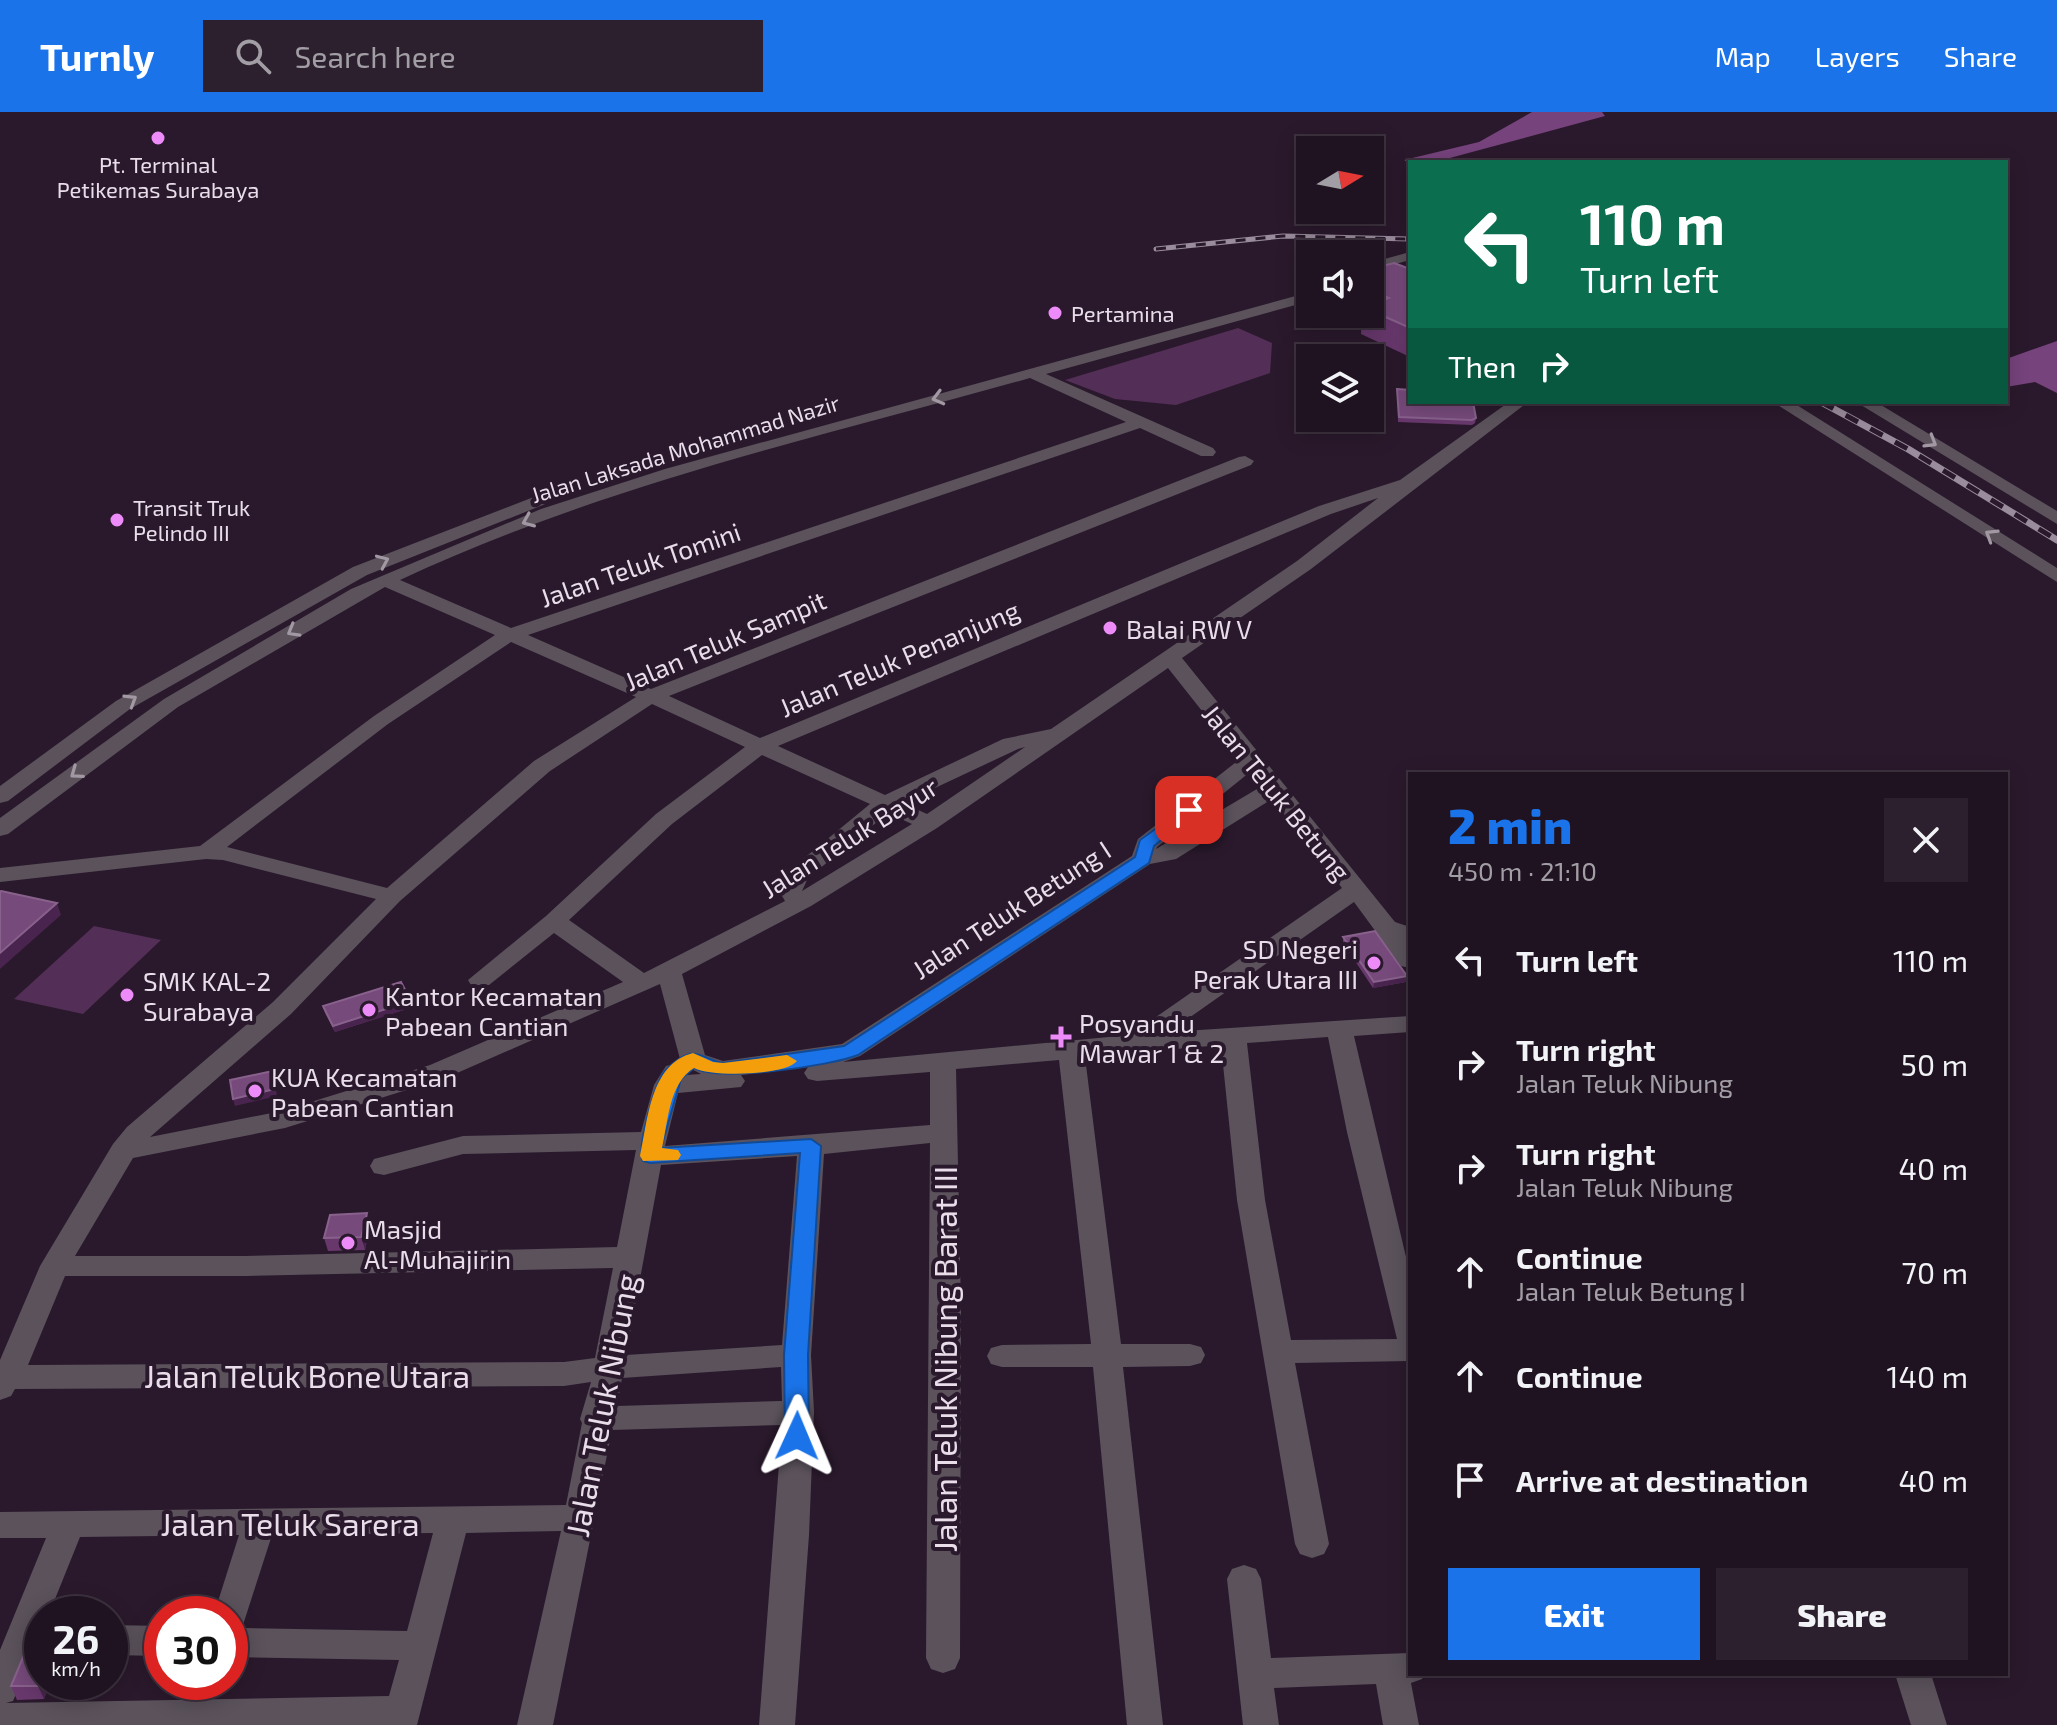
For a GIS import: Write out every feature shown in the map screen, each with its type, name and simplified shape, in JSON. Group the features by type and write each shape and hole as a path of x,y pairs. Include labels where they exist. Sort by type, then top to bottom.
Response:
{"street":[{"path":"1384,263 1408,257"},
{"path":"1384,276 1408,270"},
{"name":"Jalan Laksada Mohammad Nazir","path":"0,796 123,705 169,677 360,571 523,505 682,452 1296,287"},
{"name":"Jalan Laksada Mohammad Nazir","path":"0,829 171,703 384,580 565,506 774,442 1296,300"},
{"path":"1031,373 1207,452"},
{"name":"Jalan Teluk Bayur","path":"123,1151 285,1119 439,1071 669,971 803,901 929,823 1304,565 1408,483 1517,404"},
{"path":"1784,404 2057,576"},
{"path":"1867,404 2057,519"},
{"name":"Jalan Teluk Tomini","path":"206,852 381,720 509,635 1141,422"},
{"name":"Jalan Teluk Sampit","path":"2,1380 19,1353 55,1266 123,1151 137,1133 282,1008 392,896 530,775 651,696 1245,461"},
{"name":"Jalan Teluk Penanjung","path":"480,980 554,921 664,819 762,745 1336,505 1408,483"},
{"path":"384,580 762,745 929,823"},
{"name":"Jalan Teluk Betung","path":"1169,656 1408,958"},
{"path":"803,901 790,889 799,874 887,802 1011,744 1029,737 1057,734"},
{"path":"1143,859 1146,844 1252,760"},
{"name":"Jalan Teluk Betung I","path":"693,1059 709,1068 723,1069 839,1055 1143,859 1168,854 1274,788"},
{"path":"0,875 206,852 223,853 392,896"},
{"path":"1137,1042 1355,890"},
{"path":"554,921 640,982"},
{"path":"1386,927 1408,934"},
{"path":"667,1085 677,1069 693,1059 669,971"},
{"path":"667,1085 1071,1051 1137,1042 1408,1024"},
{"path":"1340,1031 1408,1327"},
{"path":"1233,1037 1251,1200 1312,1544"},
{"path":"1071,1051 1094,1229 1145,1725"},
{"name":"Jalan Teluk Nibung Barat III","path":"943,1061 943,1658"},
{"name":"Jalan Teluk Nibung","path":"535,1725 580,1518 596,1419 651,1148 667,1085"},
{"path":"384,1166 463,1145 651,1148 811,1146 945,1133"},
{"path":"777,1725 798,1412 796,1355 811,1146"},
{"path":"55,1266 630,1257"},
{"path":"1279,1352 1408,1350"},
{"name":"Jalan Teluk Bone Utara","path":"2,1380 564,1374 607,1368 796,1355"},
{"path":"1002,1356 1190,1355"},
{"path":"596,1419 798,1412"},
{"name":"Jalan Teluk Sarera","path":"0,1525 259,1525 580,1518"},
{"path":"0,1719 401,1718 452,1522"},
{"path":"46,1596 69,1523"},
{"path":"237,1596 259,1525"},
{"path":"1244,1579 1261,1725"},
{"path":"248,1642 420,1646"},
{"path":"0,1690 24,1652"},
{"path":"1256,1674 1401,1668 1401,1725"},
{"path":"1914,1676 1929,1725"}],"shaded area":[{"path":"1532,112 1602,112 1605,116 1442,160 1404,160 1479,142"},
{"path":"1238,328 1272,343 1270,373 1176,405 1115,399 1065,380"},
{"path":"2057,341 2057,393 2035,382 2008,387 2008,358"},
{"path":"94,926 161,940 83,1014 14,999"}],"building":[{"path":"1394,263 1408,268 1408,327 1384,316 1384,300 1389,298 1384,296 1384,266"},
{"path":"1397,389 1408,390 1408,404 1473,404 1476,418 1472,420 1399,417"},
{"path":"0,892 57,903 0,953"},
{"name":"SD Negeri Perak Utara III","path":"1375,931 1407,976 1374,982 1343,937"},
{"name":"Kantor Kecamatan Pabean Cantian","path":"401,982 411,1001 333,1026 323,1006"},
{"name":"KUA Kecamatan Pabean Cantian","path":"273,1071 275,1089 233,1099 230,1080"},
{"path":"367,1213 361,1237 324,1238 330,1215"},
{"path":"24,1655 24,1686 11,1686"}],"railway":[{"path":"1156,249 1283,236 1408,239"},
{"path":"1825,404 1908,449 2057,540"}],"slow traffic":[{"path":"671,1155 650,1156 667,1085 677,1069 693,1059 709,1068 723,1069 787,1061"}],"place":[{"name":"Pt. Terminal Petikemas Surabaya","path":"158,138"},
{"name":"Pertamina","path":"1055,313"},
{"name":"Transit Truk Pelindo III","path":"117,520"},
{"name":"Balai RW V","path":"1110,628"},
{"name":"SD Negeri Perak Utara III","path":"1374,963"},
{"name":"SMK KAL-2 Surabaya","path":"127,995"},
{"name":"Kantor Kecamatan Pabean Cantian","path":"369,1010"},
{"name":"Posyandu Mawar 1 & 2","path":"1061,1037"},
{"name":"KUA Kecamatan Pabean Cantian","path":"255,1091"},
{"name":"Masjid Al-Muhajirin","path":"348,1243"}],"route":[{"path":"797,1436 796,1355 811,1146 650,1156 667,1085 672,1076 693,1059 709,1068 723,1069 839,1055 851,1050 1143,859 1146,844 1189,810"}]}
